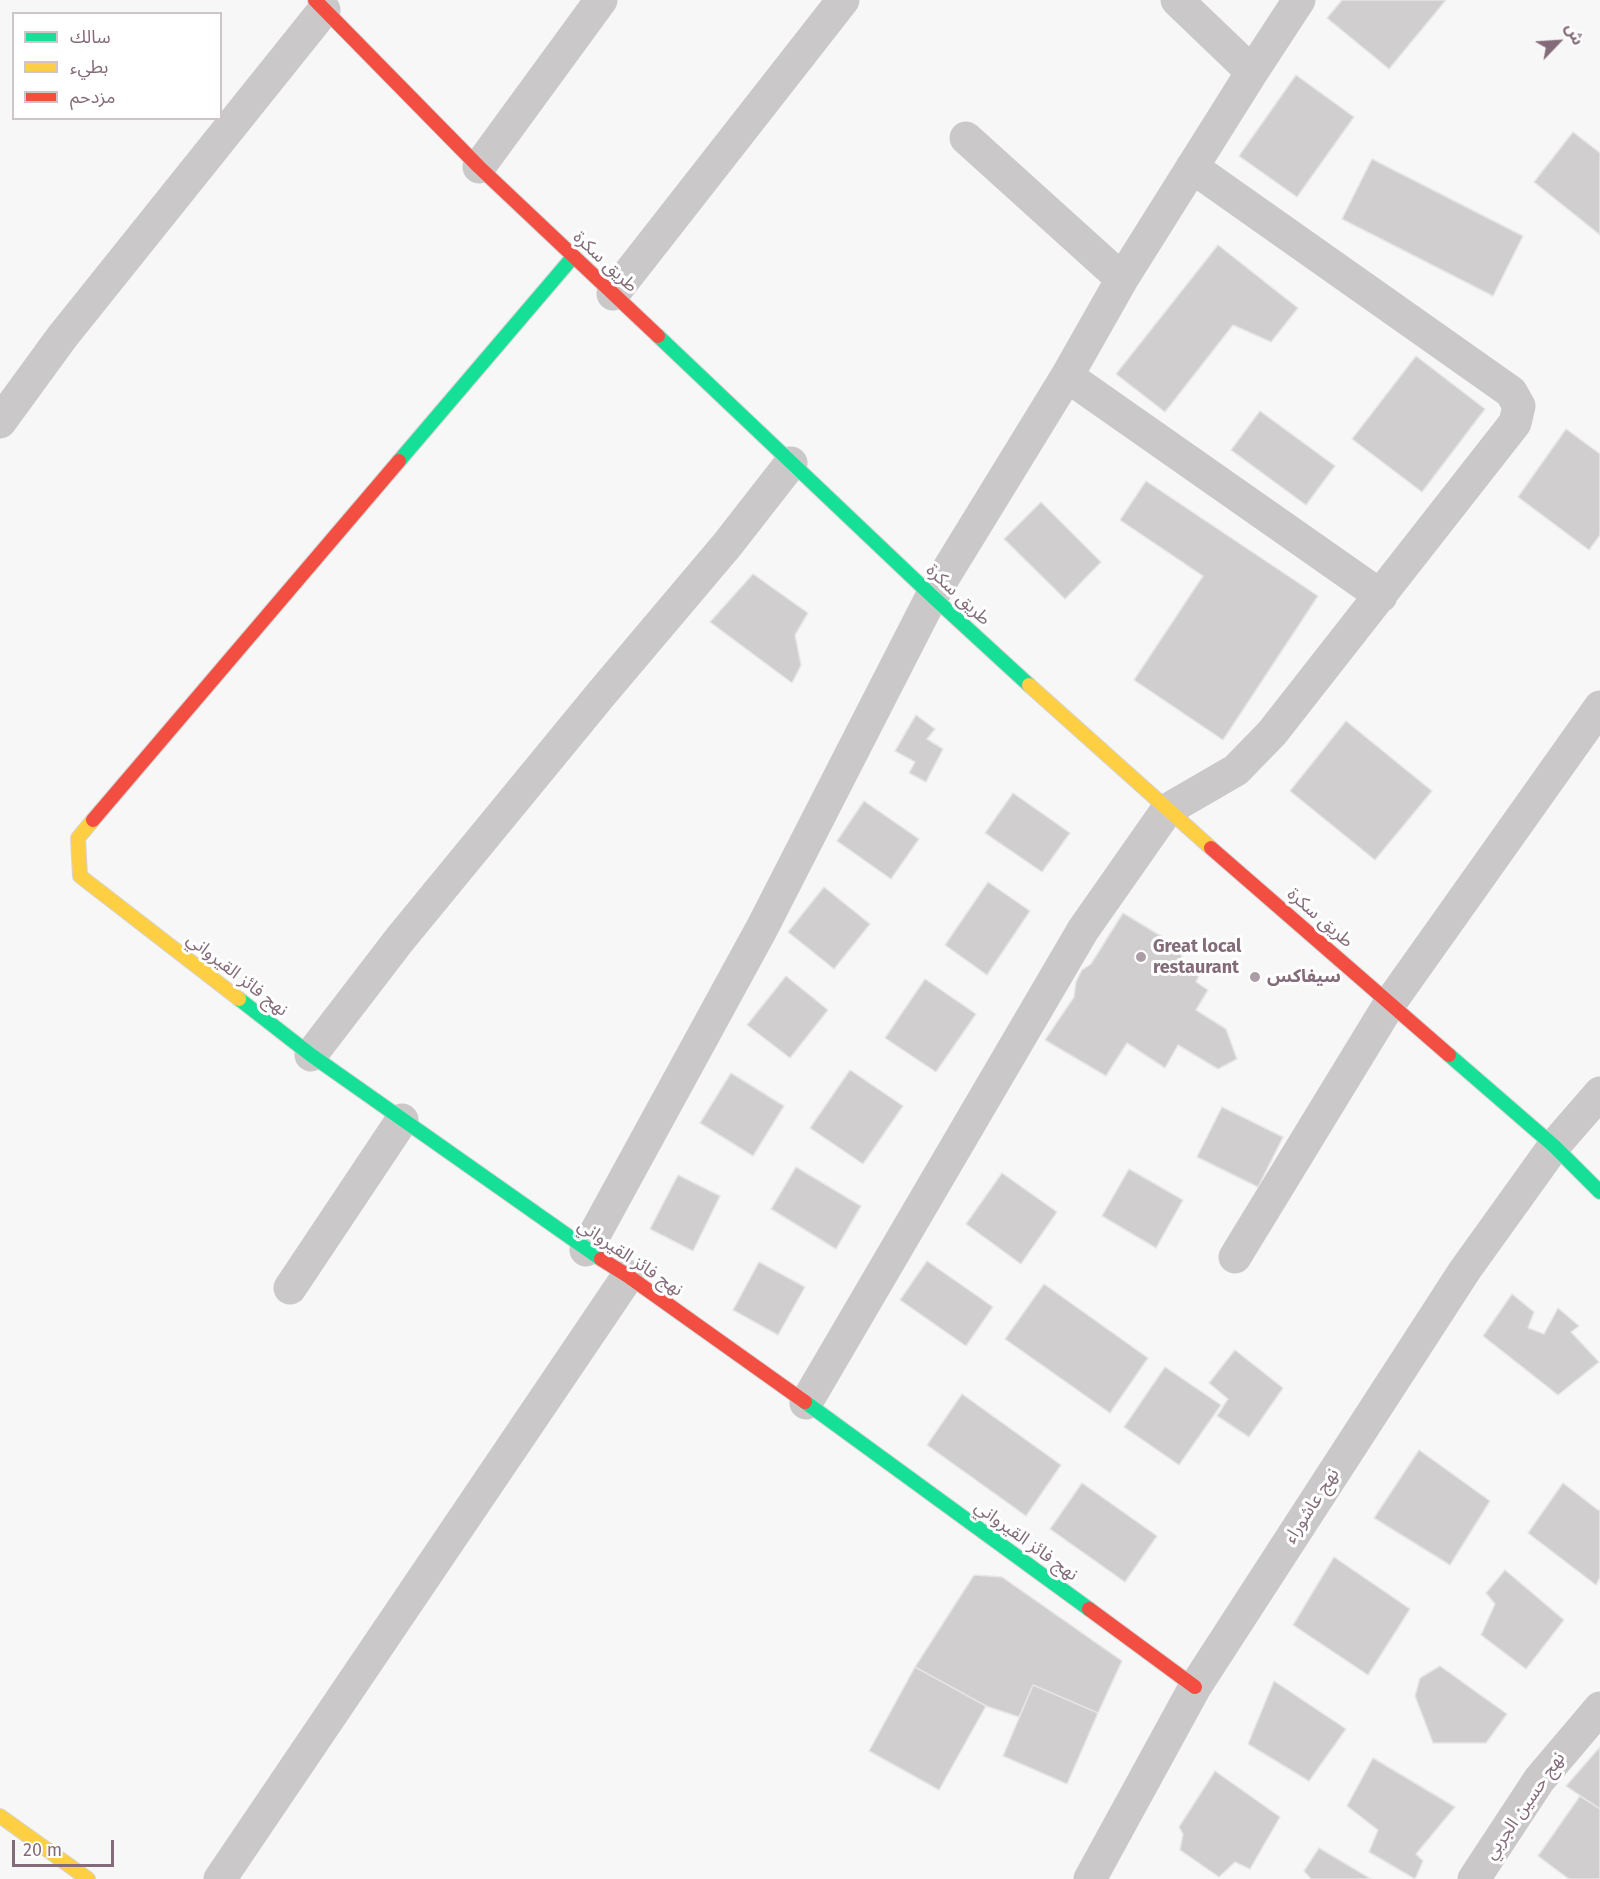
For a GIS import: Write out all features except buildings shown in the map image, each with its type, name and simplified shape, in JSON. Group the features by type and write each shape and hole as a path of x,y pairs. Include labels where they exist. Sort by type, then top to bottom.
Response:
{"street":[{"path":"479,167 601,0"},
{"path":"613,294 843,0"},
{"path":"1177,0 1252,72"},
{"path":"586,1250 762,928 932,597 1122,279 1299,0"},
{"path":"0,422 62,337 319,5"},
{"name":"طريق سكرة","path":"319,5 479,167 932,597 1167,810 1554,1146 1600,1192"},
{"path":"966,138 1122,279"},
{"path":"807,1403 1083,930 1167,810 1236,770 1272,733 1515,423 1519,406 1511,392 1192,167"},
{"name":"نهج فائز القيرواني","path":"573,257 78,838 80,876 311,1055 807,1403 1195,1687"},
{"path":"1066,376 1381,596"},
{"path":"311,1055 400,939 727,545 791,463"},
{"path":"1235,1257 1390,1003 1600,707"},
{"name":"نهج عاشوراء","path":"1090,1879 1195,1687 1465,1270 1554,1146 1600,1093"},
{"path":"290,1288 402,1120"},
{"path":"220,1879 628,1276"},
{"name":"نهج حسين الجربي","path":"1474,1879 1539,1780 1600,1708"},
{"path":"0,1816 88,1879"}],"traffic: fast":[{"path":"399,461 573,257"},
{"path":"658,336 1029,685"},
{"path":"239,999 311,1055 601,1259"},
{"path":"1449,1055 1554,1146 1600,1192"},
{"path":"805,1402 1089,1609"}],"traffic: slow":[{"path":"1029,685 1211,848"},
{"path":"93,820 78,838 80,876 239,999"},
{"path":"0,1816 88,1879"}],"traffic: jam":[{"path":"315,0 479,167 658,336"},
{"path":"93,820 399,461"},
{"path":"1211,848 1449,1055"},
{"path":"601,1259 805,1402"},
{"path":"1089,1609 1195,1687"}],"place":[{"name":"Great local restaurant","path":"1141,957"},
{"name":"سيفاكس","path":"1255,977"}]}
